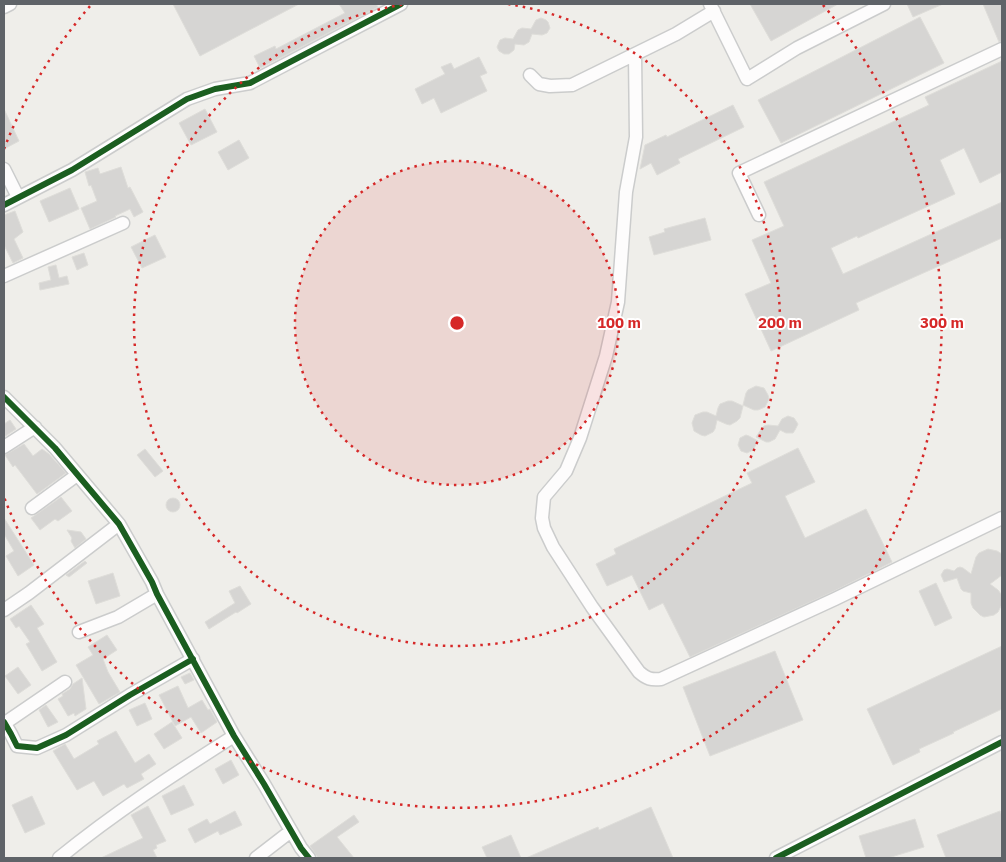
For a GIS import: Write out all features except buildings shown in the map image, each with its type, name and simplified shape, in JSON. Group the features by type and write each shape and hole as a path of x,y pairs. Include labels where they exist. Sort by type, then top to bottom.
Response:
{"street":[{"path":"4,6 10,4"},
{"path":"4,205 72,170 187,99 215,90 250,83 402,4"},
{"path":"530,75 539,84 550,86 572,85 676,34 712,8 747,79 798,48 884,4"},
{"path":"759,215 739,173 1002,49"},
{"path":"635,54 636,137 626,192 618,302 606,356 580,438 566,471 544,497 542,518 544,528 553,547 592,607 639,672 652,680 661,679 835,599 1002,518"},
{"path":"4,170 18,197"},
{"path":"4,276 123,222"},
{"path":"4,397 35,427 118,524 152,582 234,736 301,848 309,858"},
{"path":"4,447 35,427"},
{"path":"32,508 78,475"},
{"path":"4,610 118,524"},
{"path":"79,632 118,617 158,594"},
{"path":"65,682 4,723 17,746 37,748 66,735 193,659"},
{"path":"59,858 111,818 177,772 234,736"},
{"path":"776,858 1002,742"},
{"path":"256,858 291,831"}],"cycle path":[{"path":"4,205 72,170 187,99 215,89 250,83 401,4"},
{"path":"4,397 55,448 119,524 234,736 301,848 309,858"},
{"path":"4,722 17,746 37,748 66,735 193,659"},
{"path":"776,858 1002,742"}]}
